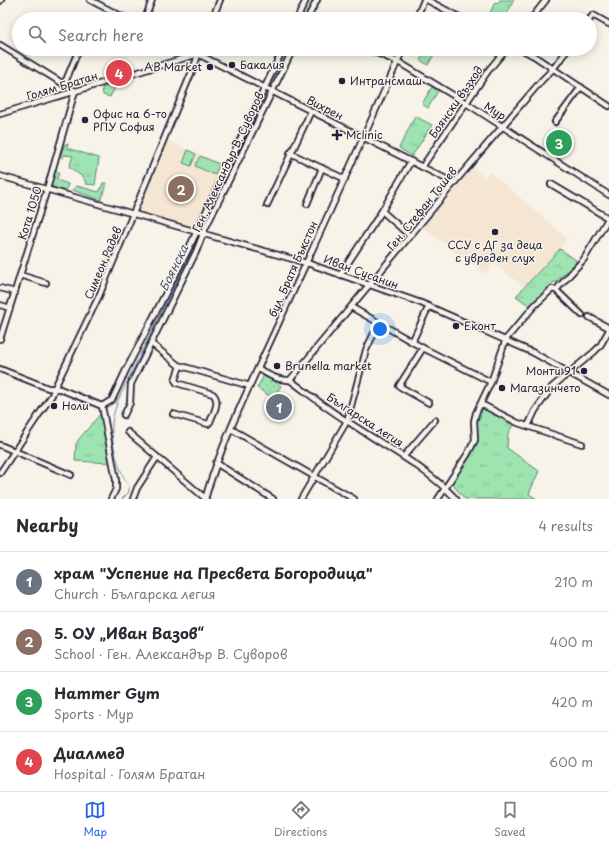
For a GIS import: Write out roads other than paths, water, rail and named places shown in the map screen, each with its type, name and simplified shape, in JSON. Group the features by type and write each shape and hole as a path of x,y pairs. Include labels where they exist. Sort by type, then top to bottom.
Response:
{"street":[{"path":"90,0 113,12"},
{"path":"148,12 152,0"},
{"path":"215,12 220,0"},
{"path":"300,12 306,0"},
{"path":"311,12 317,0"},
{"path":"419,12 424,0"},
{"path":"427,0 450,12"},
{"path":"537,12 546,0"},
{"path":"597,19 609,24"},
{"path":"0,45 12,52"},
{"path":"18,56 75,91"},
{"path":"64,85 76,56"},
{"name":"Голям Братан","path":"0,114 184,56"},
{"name":"Симеон Радев","path":"0,473 16,452 52,395 99,296 197,56"},
{"name":"Вихрен","path":"208,56 264,88 454,183"},
{"name":"Ген. Александър В. Суворов","path":"102,406 112,400 188,250 280,56"},
{"name":"Ген. Александър В. Суворов","path":"124,415 130,403 131,384 152,344 290,56"},
{"name":"Мур","path":"384,56 397,62 466,103 609,195"},
{"name":"бул. Братя Бъкстон","path":"206,499 216,463 399,56"},
{"name":"Боянски възход","path":"422,167 488,71 500,56"},
{"path":"534,56 609,106"},
{"name":"Ген. Стефан Тошев","path":"290,380 454,183 563,56"},
{"path":"555,122 581,87"},
{"name":"Кота 1050","path":"0,339 47,189 75,91"},
{"path":"267,205 290,153 311,111"},
{"path":"290,153 345,179"},
{"path":"340,275 382,211 411,161"},
{"path":"307,204 322,168"},
{"name":"Иван Сусанин","path":"0,176 306,263 429,306 532,352 609,395"},
{"path":"438,499 475,440 474,419 492,382 506,340 535,305 554,289 584,259 609,217 551,184"},
{"path":"382,211 410,236"},
{"path":"20,275 46,283"},
{"path":"0,288 15,292"},
{"path":"554,289 582,315"},
{"path":"0,305 10,308"},
{"path":"412,342 429,306"},
{"path":"351,307 423,348 492,382"},
{"path":"528,426 543,398 552,387 569,372 589,358 600,346 609,329 589,317"},
{"path":"301,499 347,421 364,359 371,338 379,323"},
{"path":"152,344 180,366 250,386"},
{"path":"423,348 399,386 429,403"},
{"path":"173,414 208,424 217,401 213,394 177,384 175,380 180,366"},
{"name":"Българска легия","path":"258,368 282,381 290,380 347,421 404,456 446,488 456,499"},
{"path":"0,369 48,388 60,389 102,406 116,480 116,489 112,499"},
{"path":"481,404 528,426 582,444"},
{"path":"404,456 435,420"},
{"path":"231,429 354,499"},
{"path":"128,432 206,499"},
{"path":"0,445 71,475"},
{"path":"133,499 137,488 158,457"},
{"path":"216,463 273,499"}],"waterway":[{"name":"Боянска","path":"307,12 313,0"},
{"name":"Боянска","path":"270,88 286,56"},
{"name":"Боянска","path":"202,230 269,91"},
{"name":"Боянска","path":"122,499 129,492 129,487 119,466 114,449 112,433 114,412 118,400 199,235"}],"place":[{"name":"Бакалия","path":"232,65"},
{"name":"AB Market","path":"210,67"},
{"name":"Диалмед","path":"119,73"},
{"name":"Интрансмаш","path":"342,81"},
{"name":"Офис на 6-то РПУ София","path":"85,120"},
{"name":"Mclinic","path":"337,135"},
{"name":"Hammer Gym","path":"559,143"},
{"name":"5. ОУ „Иван Вазов“","path":"181,189"},
{"name":"ССУ с ДГ за деца с увреден слух","path":"495,232"},
{"name":"Еконт","path":"456,326"},
{"name":"Brunella market","path":"277,366"},
{"name":"Монти 91","path":"584,371"},
{"name":"Магазинчето","path":"502,388"},
{"name":"Ноли","path":"54,406"},
{"name":"храм \"Успение на Пресвета Богородица\"","path":"279,407"}]}
